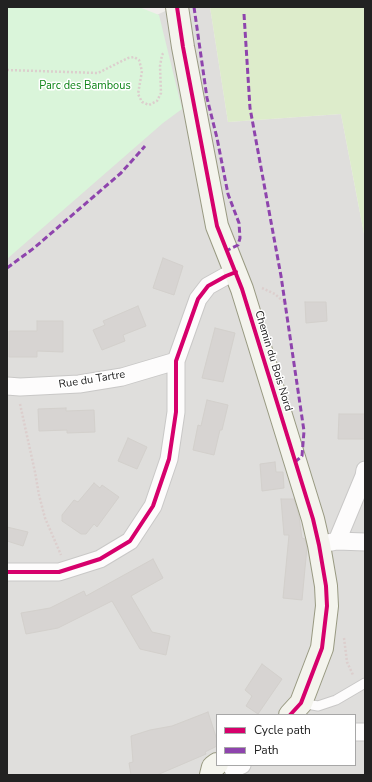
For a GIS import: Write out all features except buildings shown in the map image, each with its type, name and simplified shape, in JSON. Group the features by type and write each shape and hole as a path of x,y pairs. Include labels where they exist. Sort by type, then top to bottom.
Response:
{"street":[{"name":"Chemin du Bois Nord","path":"177,7 183,47 218,226 226,251 236,272 313,519 328,543 326,586 327,606 322,648 296,709"},
{"path":"7,572 59,572 67,570 100,559 130,541 153,506 169,459 176,412 176,361 198,299 208,286 236,272"},
{"name":"Rue du Tartre","path":"13,386 79,384 122,376 176,361"},
{"path":"365,470 364,476 328,543 365,542"},
{"path":"211,775 213,768 231,766"}],"lane":[{"path":"296,709 318,706 336,700 364,683"}],"path":[{"path":"7,70 98,73 128,58 134,57 140,60 142,71 138,94 142,102 149,105 157,101 161,93 160,66 162,55 166,50 183,47"},
{"path":"13,386 20,402 45,518 67,570"},
{"path":"326,621 339,624 344,630 347,662 353,675 364,683"}],"shaded area":[{"path":"174,7 210,7 228,122 341,114 365,239 365,775 7,775 7,84"}],"green space":[{"name":"Parc des Bambous","path":"7,7 139,7 159,15 182,109 163,123 7,259"},
{"path":"210,7 365,7 365,239 341,114 228,122"}],"marked path":[{"path":"194,7 207,98 217,138 228,194 239,223 240,238 238,245 226,251"},
{"path":"244,14 250,108 281,276 304,431 302,456 295,462"},
{"path":"7,268 34,248 121,173 145,146"}],"cycle path":[{"path":"177,7 183,47 217,226 242,289 313,519 326,586 327,606 322,648 301,703 291,714"},
{"path":"7,572 59,572 100,559 130,541 153,506 169,459 176,412 176,361 198,299 208,286 236,272"}]}
